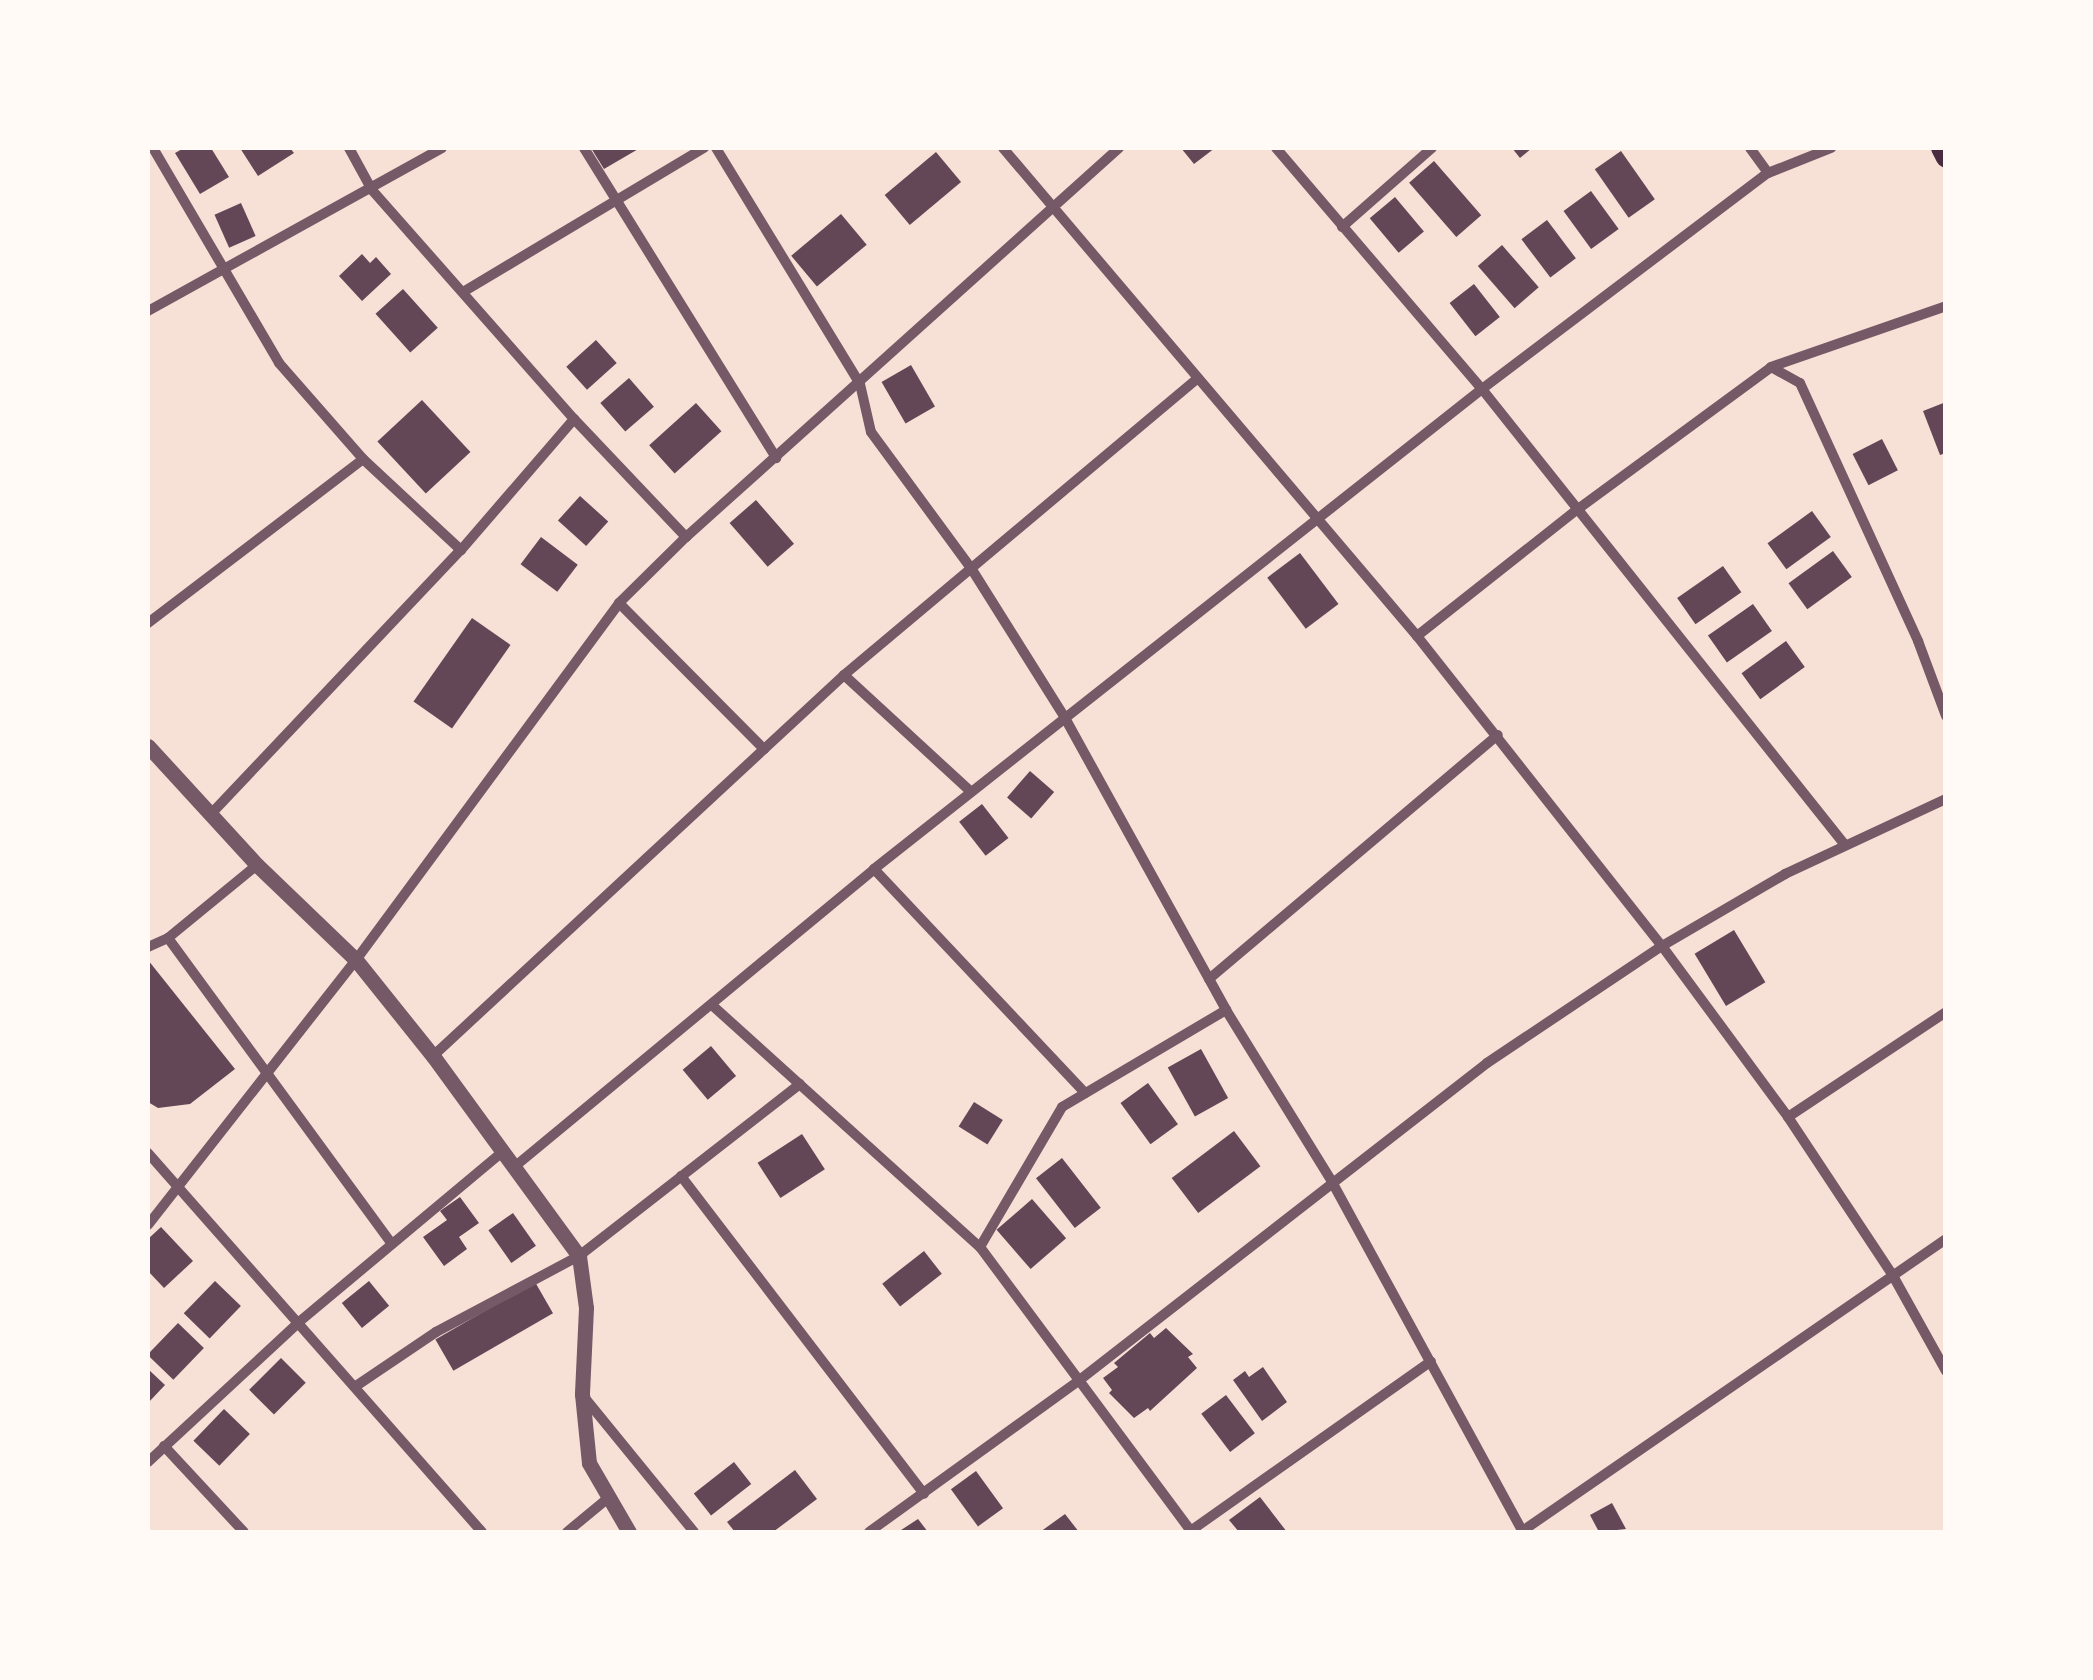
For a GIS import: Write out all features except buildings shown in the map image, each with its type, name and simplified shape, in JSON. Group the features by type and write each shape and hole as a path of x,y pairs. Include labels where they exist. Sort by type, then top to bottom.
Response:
{"main road":[{"path":"1942,148 1946,158"}],"street":[{"path":"153,148 280,363 363,458 461,550"},
{"path":"350,148 372,190 574,419 686,537"},
{"path":"148,310 372,190 442,148"},
{"path":"584,148 776,458"},
{"path":"463,292 704,148"},
{"path":"716,148 860,384 871,432 971,568 1065,718 1226,1010 1331,1180 1522,1532 1946,1238"},
{"path":"1003,148 1417,636 1662,946 1788,1116 1892,1274 1946,1371"},
{"path":"148,1225 356,960 619,603 686,537 1120,148"},
{"path":"1276,148 1482,389 1845,846"},
{"path":"1342,226 1432,148"},
{"path":"1750,148 1768,173"},
{"path":"513,1168 874,869 1482,389 1768,173 1831,148"},
{"path":"1417,636 1578,509 1771,367 1946,306"},
{"path":"1771,367 1800,383 1918,641 1946,716"},
{"path":"433,1056 844,675 1196,380"},
{"path":"210,815 461,550 574,419"},
{"path":"148,623 363,458"},
{"path":"619,603 764,749"},
{"path":"844,675 970,792"},
{"path":"1209,979 1498,736"},
{"path":"150,754 257,866 356,960 433,1056 579,1256 586,1308 582,1394 589,1462 629,1532"},
{"path":"869,1532 1076,1382 1331,1180 1487,1063 1662,946 1785,874 1946,798"},
{"path":"148,946 168,938 257,866"},
{"path":"874,869 1085,1093"},
{"path":"168,938 392,1244"},
{"path":"713,1006 980,1246 1076,1382 1191,1532 1431,1361"},
{"path":"980,1246 1062,1107 1226,1010"},
{"path":"1788,1116 1946,1012"},
{"path":"356,1386 436,1332 579,1256 800,1084"},
{"path":"148,1152 482,1532"},
{"path":"148,1462 299,1322 502,1152"},
{"path":"682,1176 924,1494"},
{"path":"582,1394 694,1532"},
{"path":"164,1446 244,1532"},
{"path":"567,1532 607,1499"}]}
